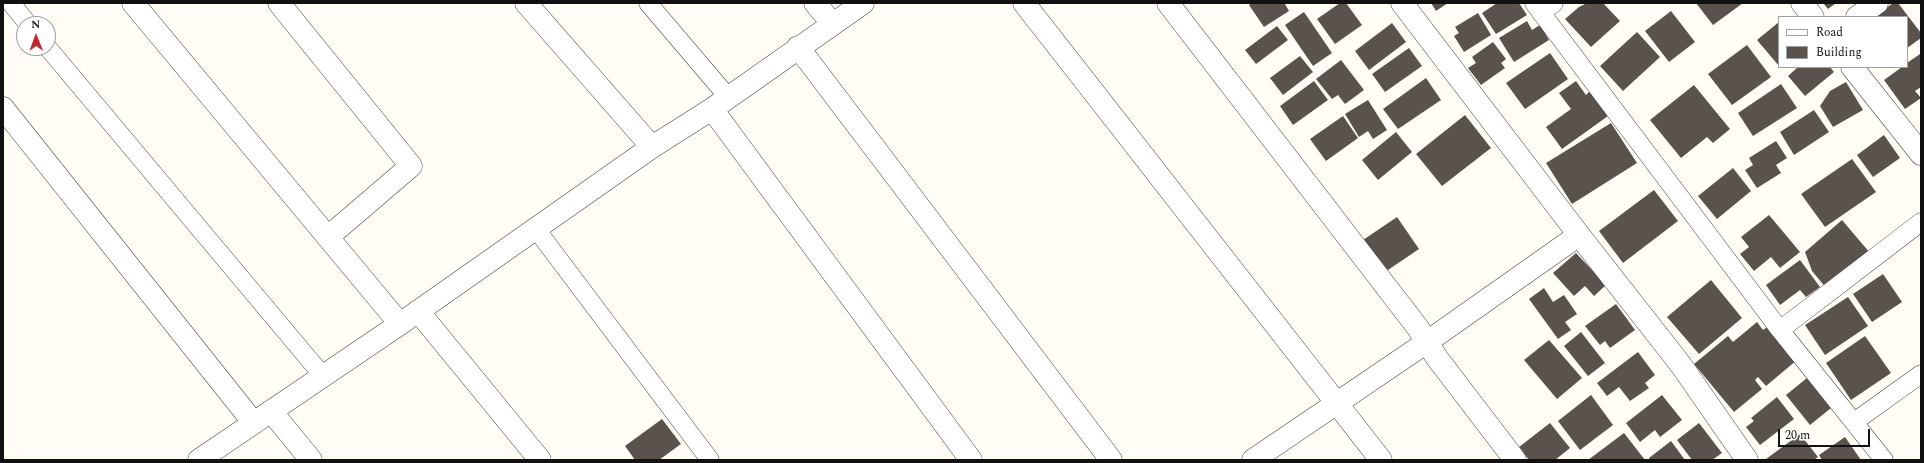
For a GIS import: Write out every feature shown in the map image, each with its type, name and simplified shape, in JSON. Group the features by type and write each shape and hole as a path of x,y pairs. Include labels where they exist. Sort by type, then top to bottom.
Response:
{"street":[{"path":"133,3 400,324"},
{"path":"279,3 411,166 328,237"},
{"path":"526,3 652,147"},
{"path":"815,3 833,24"},
{"path":"199,460 400,324 652,147 720,103 863,3"},
{"path":"1024,3 1381,460"},
{"path":"1168,3 1428,342 1437,358 1515,460"},
{"path":"1402,3 1579,235 1681,365 1747,460"},
{"path":"1802,3 1812,16"},
{"path":"1858,16 1877,3"},
{"path":"798,47 1111,460"},
{"path":"1853,68 1921,154"},
{"path":"720,103 971,460"},
{"path":"3,108 262,417 312,460"},
{"path":"1253,460 1428,342 1579,235"},
{"path":"418,311 540,460"}],"lane":[{"path":"11,3 22,16"},
{"path":"648,3 720,103"},
{"path":"1543,6 1780,330 1884,460"},
{"path":"55,56 323,376"},
{"path":"1780,330 1921,222"},
{"path":"536,229 710,460"},
{"path":"1854,422 1921,374"}],"building":[{"path":"1252,3 1288,3 1285,4 1289,11 1264,27 1249,5"},
{"path":"1340,3 1346,3 1362,25 1335,44 1317,19"},
{"path":"1431,3 1448,3 1436,11"},
{"path":"1497,3 1519,3 1527,15 1496,34 1482,13"},
{"path":"1587,3 1603,3 1620,21 1591,47 1565,19 1579,7"},
{"path":"1696,3 1743,3 1713,25"},
{"path":"1823,3 1836,3 1828,9"},
{"path":"1893,3 1898,3 1908,16 1875,16"},
{"path":"1671,11 1695,42 1669,62 1645,31"},
{"path":"1304,12 1332,53 1313,66 1285,25"},
{"path":"1478,13 1491,35 1464,52 1454,36 1459,33 1455,27"},
{"path":"1908,16 1921,33 1921,38 1908,47"},
{"path":"1527,21 1532,30 1540,25 1549,40 1514,62 1499,38"},
{"path":"1392,23 1406,42 1369,70 1355,51"},
{"path":"1778,23 1778,65 1757,40"},
{"path":"1277,26 1288,40 1256,64 1245,50"},
{"path":"1637,32 1660,57 1623,91 1600,66"},
{"path":"1493,42 1506,59 1501,63 1505,68 1481,85 1468,68 1476,63 1472,57"},
{"path":"1747,45 1771,77 1732,105 1708,74"},
{"path":"1409,48 1422,66 1385,92 1372,74"},
{"path":"1550,53 1568,79 1525,109 1506,83"},
{"path":"1920,54 1921,87 1915,91 1921,98 1905,109 1884,80 1901,68 1908,68 1908,62"},
{"path":"1300,56 1313,72 1283,95 1270,78"},
{"path":"1341,60 1364,90 1345,104 1338,95 1332,99 1316,79"},
{"path":"1797,68 1831,68 1834,72 1805,96 1788,76"},
{"path":"1426,78 1441,100 1398,129 1383,109"},
{"path":"1314,81 1328,100 1293,125 1280,106"},
{"path":"1576,81 1586,95 1590,91 1608,116 1562,149 1546,127 1571,109 1559,93"},
{"path":"1846,82 1863,110 1833,127 1820,106 1830,91"},
{"path":"1781,84 1797,108 1753,136 1738,113"},
{"path":"1694,85 1730,129 1713,143 1707,137 1681,158 1650,120"},
{"path":"1368,100 1387,130 1373,139 1368,131 1359,137 1345,114"},
{"path":"1814,110 1829,132 1794,155 1780,132"},
{"path":"1465,115 1491,148 1442,186 1416,154"},
{"path":"1343,116 1358,138 1326,161 1310,139"},
{"path":"1611,123 1637,163 1572,204 1546,163"},
{"path":"1396,132 1412,152 1378,180 1362,160"},
{"path":"1884,135 1900,158 1873,177 1857,155"},
{"path":"1776,141 1787,158 1776,165 1781,173 1757,188 1745,170 1753,165 1749,158"},
{"path":"1852,159 1876,192 1825,227 1801,194"},
{"path":"1733,168 1751,191 1717,219 1698,196"},
{"path":"1654,190 1678,221 1623,263 1599,231"},
{"path":"1769,215 1800,252 1780,268 1771,257 1754,271 1740,254 1749,247 1741,237"},
{"path":"1397,217 1419,249 1385,272 1363,240"},
{"path":"1842,220 1870,253 1827,289 1812,271 1805,252"},
{"path":"1576,253 1606,285 1594,296 1585,286 1574,296 1553,273"},
{"path":"1800,260 1820,287 1806,297 1800,290 1780,305 1766,285"},
{"path":"1883,274 1902,302 1872,322 1853,294"},
{"path":"1711,280 1742,318 1699,354 1667,317"},
{"path":"1544,288 1553,302 1564,295 1577,314 1565,322 1571,330 1558,339 1529,299"},
{"path":"1848,297 1868,326 1825,355 1805,325"},
{"path":"1616,304 1635,330 1610,348 1605,341 1600,345 1585,326"},
{"path":"1757,322 1763,330 1769,326 1797,360 1766,386 1758,377 1755,380 1762,389 1734,412 1694,364 1728,336 1733,342"},
{"path":"1581,332 1605,363 1588,376 1564,346"},
{"path":"1865,336 1891,373 1851,400 1826,363"},
{"path":"1549,340 1582,378 1557,399 1524,360"},
{"path":"1638,352 1655,375 1645,383 1649,388 1630,401 1619,387 1607,396 1597,383"},
{"path":"1807,378 1831,408 1810,425 1786,395"},
{"path":"1591,395 1613,425 1580,450 1558,421"},
{"path":"1662,395 1682,420 1660,437 1655,430 1640,442 1626,423"},
{"path":"1777,397 1794,419 1760,445 1746,427 1754,421 1751,418"},
{"path":"662,419 681,444 659,460 635,460 625,446"},
{"path":"1550,423 1570,448 1555,460 1529,460 1519,447"},
{"path":"1699,423 1722,453 1712,460 1692,460 1677,440"},
{"path":"1624,433 1645,460 1588,460"},
{"path":"1800,434 1818,457 1814,460 1766,459"},
{"path":"1845,437 1861,460 1822,460 1819,455"},
{"path":"1671,441 1685,460 1650,460 1649,458"}]}
